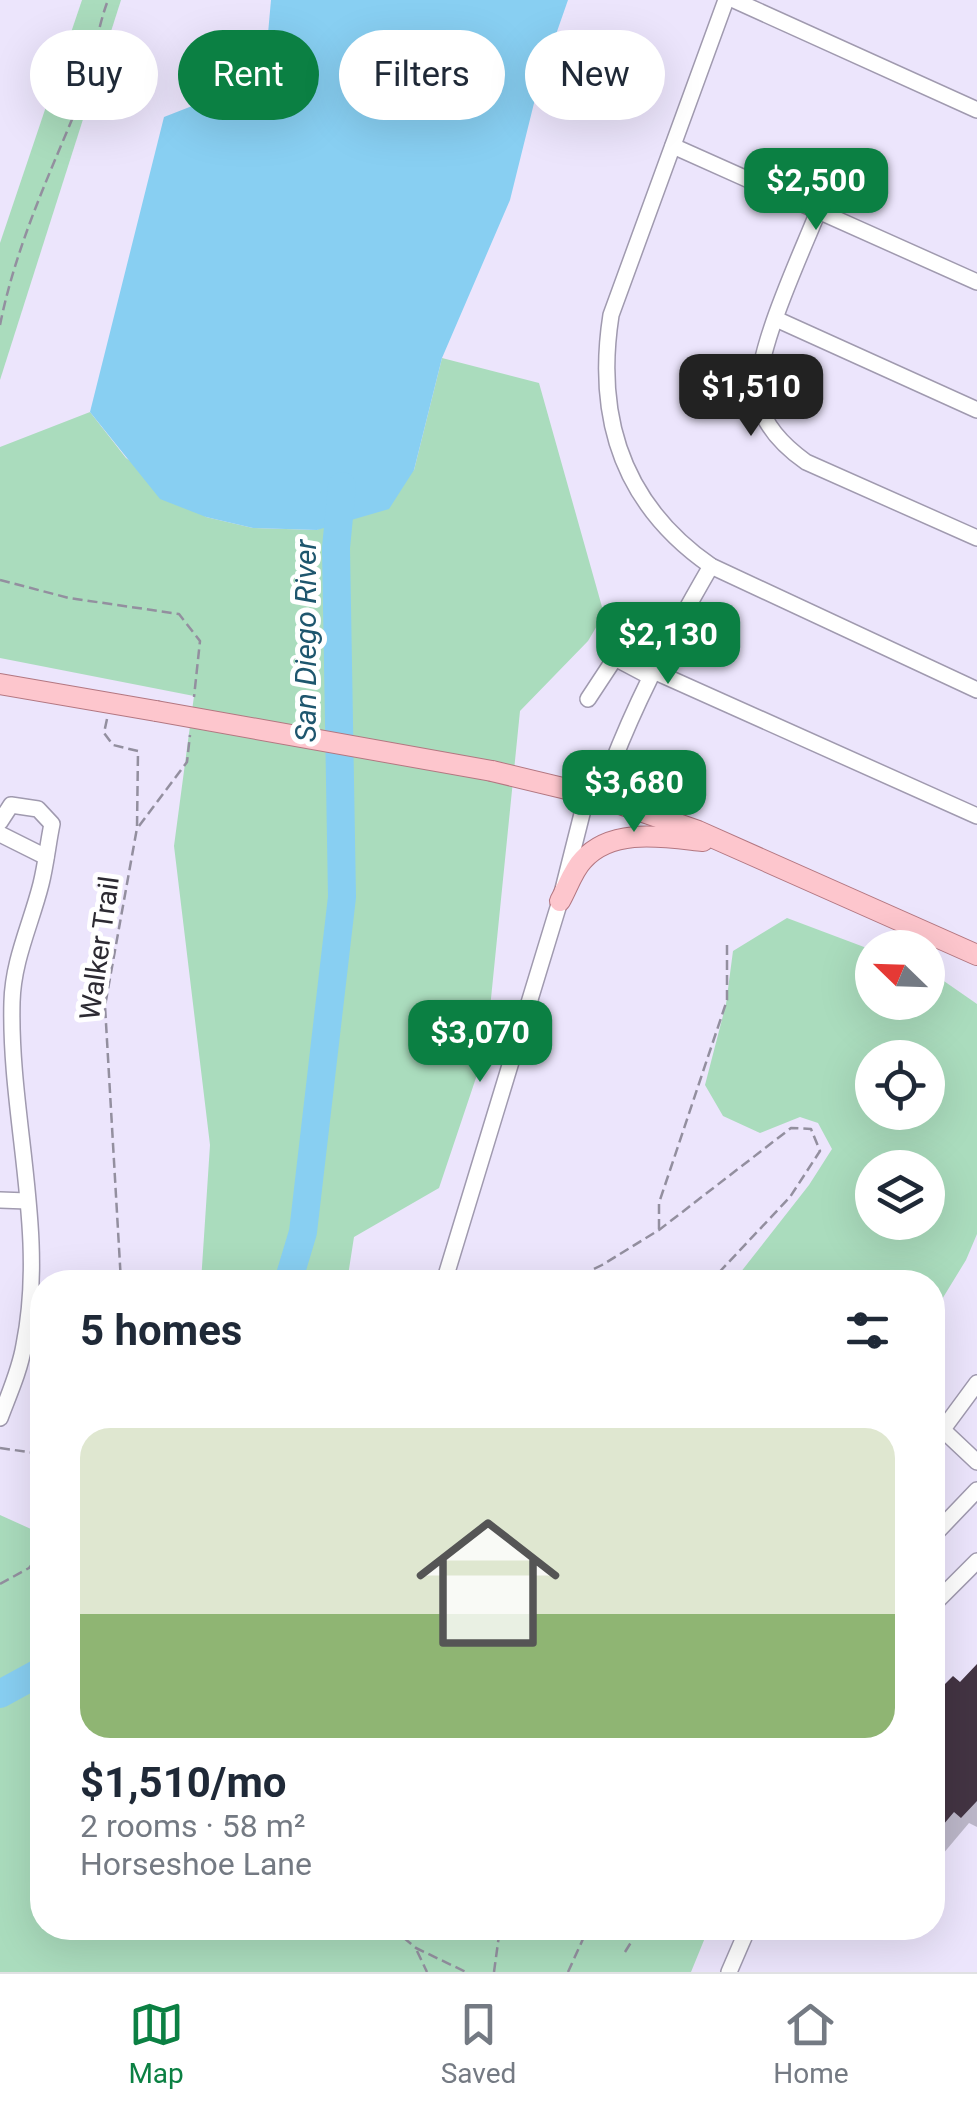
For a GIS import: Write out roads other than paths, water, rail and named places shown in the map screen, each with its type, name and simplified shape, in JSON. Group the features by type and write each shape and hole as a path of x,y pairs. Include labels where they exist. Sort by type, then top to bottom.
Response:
{"main road":[{"path":"0,684 492,770 593,796 730,844 977,955"},
{"path":"560,901 583,859 608,843 635,836 730,844"}],"street":[{"path":"726,0 612,315 605,354 606,394 616,444 653,514 711,566 977,690"},
{"path":"734,0 977,110"},
{"path":"673,146 977,282"},
{"path":"819,210 759,374 760,402 771,428 788,449 806,462 977,538"},
{"path":"776,319 977,410"},
{"path":"448,1270 593,796 650,673 711,566"},
{"path":"588,699 641,615"},
{"path":"615,658 977,816"},
{"path":"0,822 12,804 46,815 52,824 41,884 18,950 6,1045 27,1201 28,1319 17,1372 0,1418"},
{"path":"0,834 46,857"},
{"path":"0,1200 27,1201"},
{"path":"0,1365 17,1372"},
{"path":"945,1427 977,1383"},
{"path":"945,1432 977,1462"},
{"path":"945,1523 977,1490"},
{"path":"945,1593 977,1561"},
{"path":"728,1972 743,1940"}],"water":[{"path":"271,0 568,0 558,30 525,30 525,120 530,120 510,200 442,358 414,470 389,509 317,530 253,528 206,517 160,499 90,412 164,117 178,112 178,120 319,120 319,30 268,30"}],"waterway":[{"name":"San Diego River","path":"292,1270 303,1232 342,897 336,548 342,486"},
{"name":"San Diego River","path":"0,1694 30,1678"}]}
